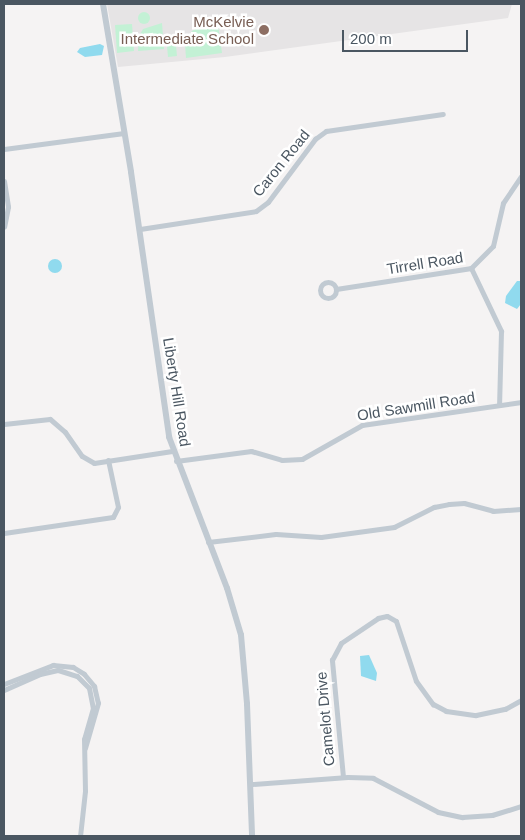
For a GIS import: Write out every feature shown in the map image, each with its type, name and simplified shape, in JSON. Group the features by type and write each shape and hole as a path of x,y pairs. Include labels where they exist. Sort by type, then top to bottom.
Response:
{"street":[{"name":"Liberty Hill Road","path":"103,4 140,229 172,451 208,542 241,635 252,784 252,836"},
{"name":"Caron Road","path":"140,229 256,211 268,202 315,139 326,131 443,114"},
{"path":"4,150 124,133"},
{"name":"Tirrell Road","path":"336,289 471,268 493,246 503,203 521,176"},
{"path":"4,181 8,207 4,227"},
{"path":"471,268 501,331 499,405"},
{"name":"Old Sawmill Road","path":"176,460 251,451 282,460 302,459 363,425 521,402"},
{"path":"4,424 50,419 58,424 85,459 99,464 108,460 172,451"},
{"path":"4,533 112,517 118,507 108,460"},
{"path":"208,542 276,534 321,537 394,526 434,507 449,504 464,503 492,511 521,510"},
{"name":"Camelot Drive","path":"343,777 332,660 341,642 378,618 387,616 396,621 416,681 433,704 446,712 476,715 505,708 521,700"},
{"path":"4,684 53,665 73,667 83,677 93,703 84,751 85,791 80,836"},
{"path":"4,690 52,671 65,671 83,677"},
{"name":"Camelot Drive","path":"252,784 343,777 373,778 386,782 448,815 477,818 521,806"}],"shaded area":[{"name":"McKelvie Intermediate School","path":"107,4 512,4 508,18 225,57 118,67"}],"green space":[{"path":"142,12 146,12 150,18 146,24 142,24 138,20 138,16"},
{"path":"217,17 222,53 186,58 185,44 192,31"},
{"path":"162,23 164,49 138,51 139,36 143,29"},
{"path":"132,24 134,51 117,53 115,25"},
{"path":"166,35 175,35 177,56 168,57"}],"water":[{"path":"100,44 104,46 102,55 85,57 77,52 80,48"},
{"path":"52,259 58,259 62,266 58,273 52,273 48,269 48,263"},
{"path":"517,281 521,281 521,304 517,309 505,303 506,296"},
{"path":"369,655 377,673 376,681 361,676 360,656"}],"place":[{"name":"McKelvie Intermediate School","path":"264,30"}]}
